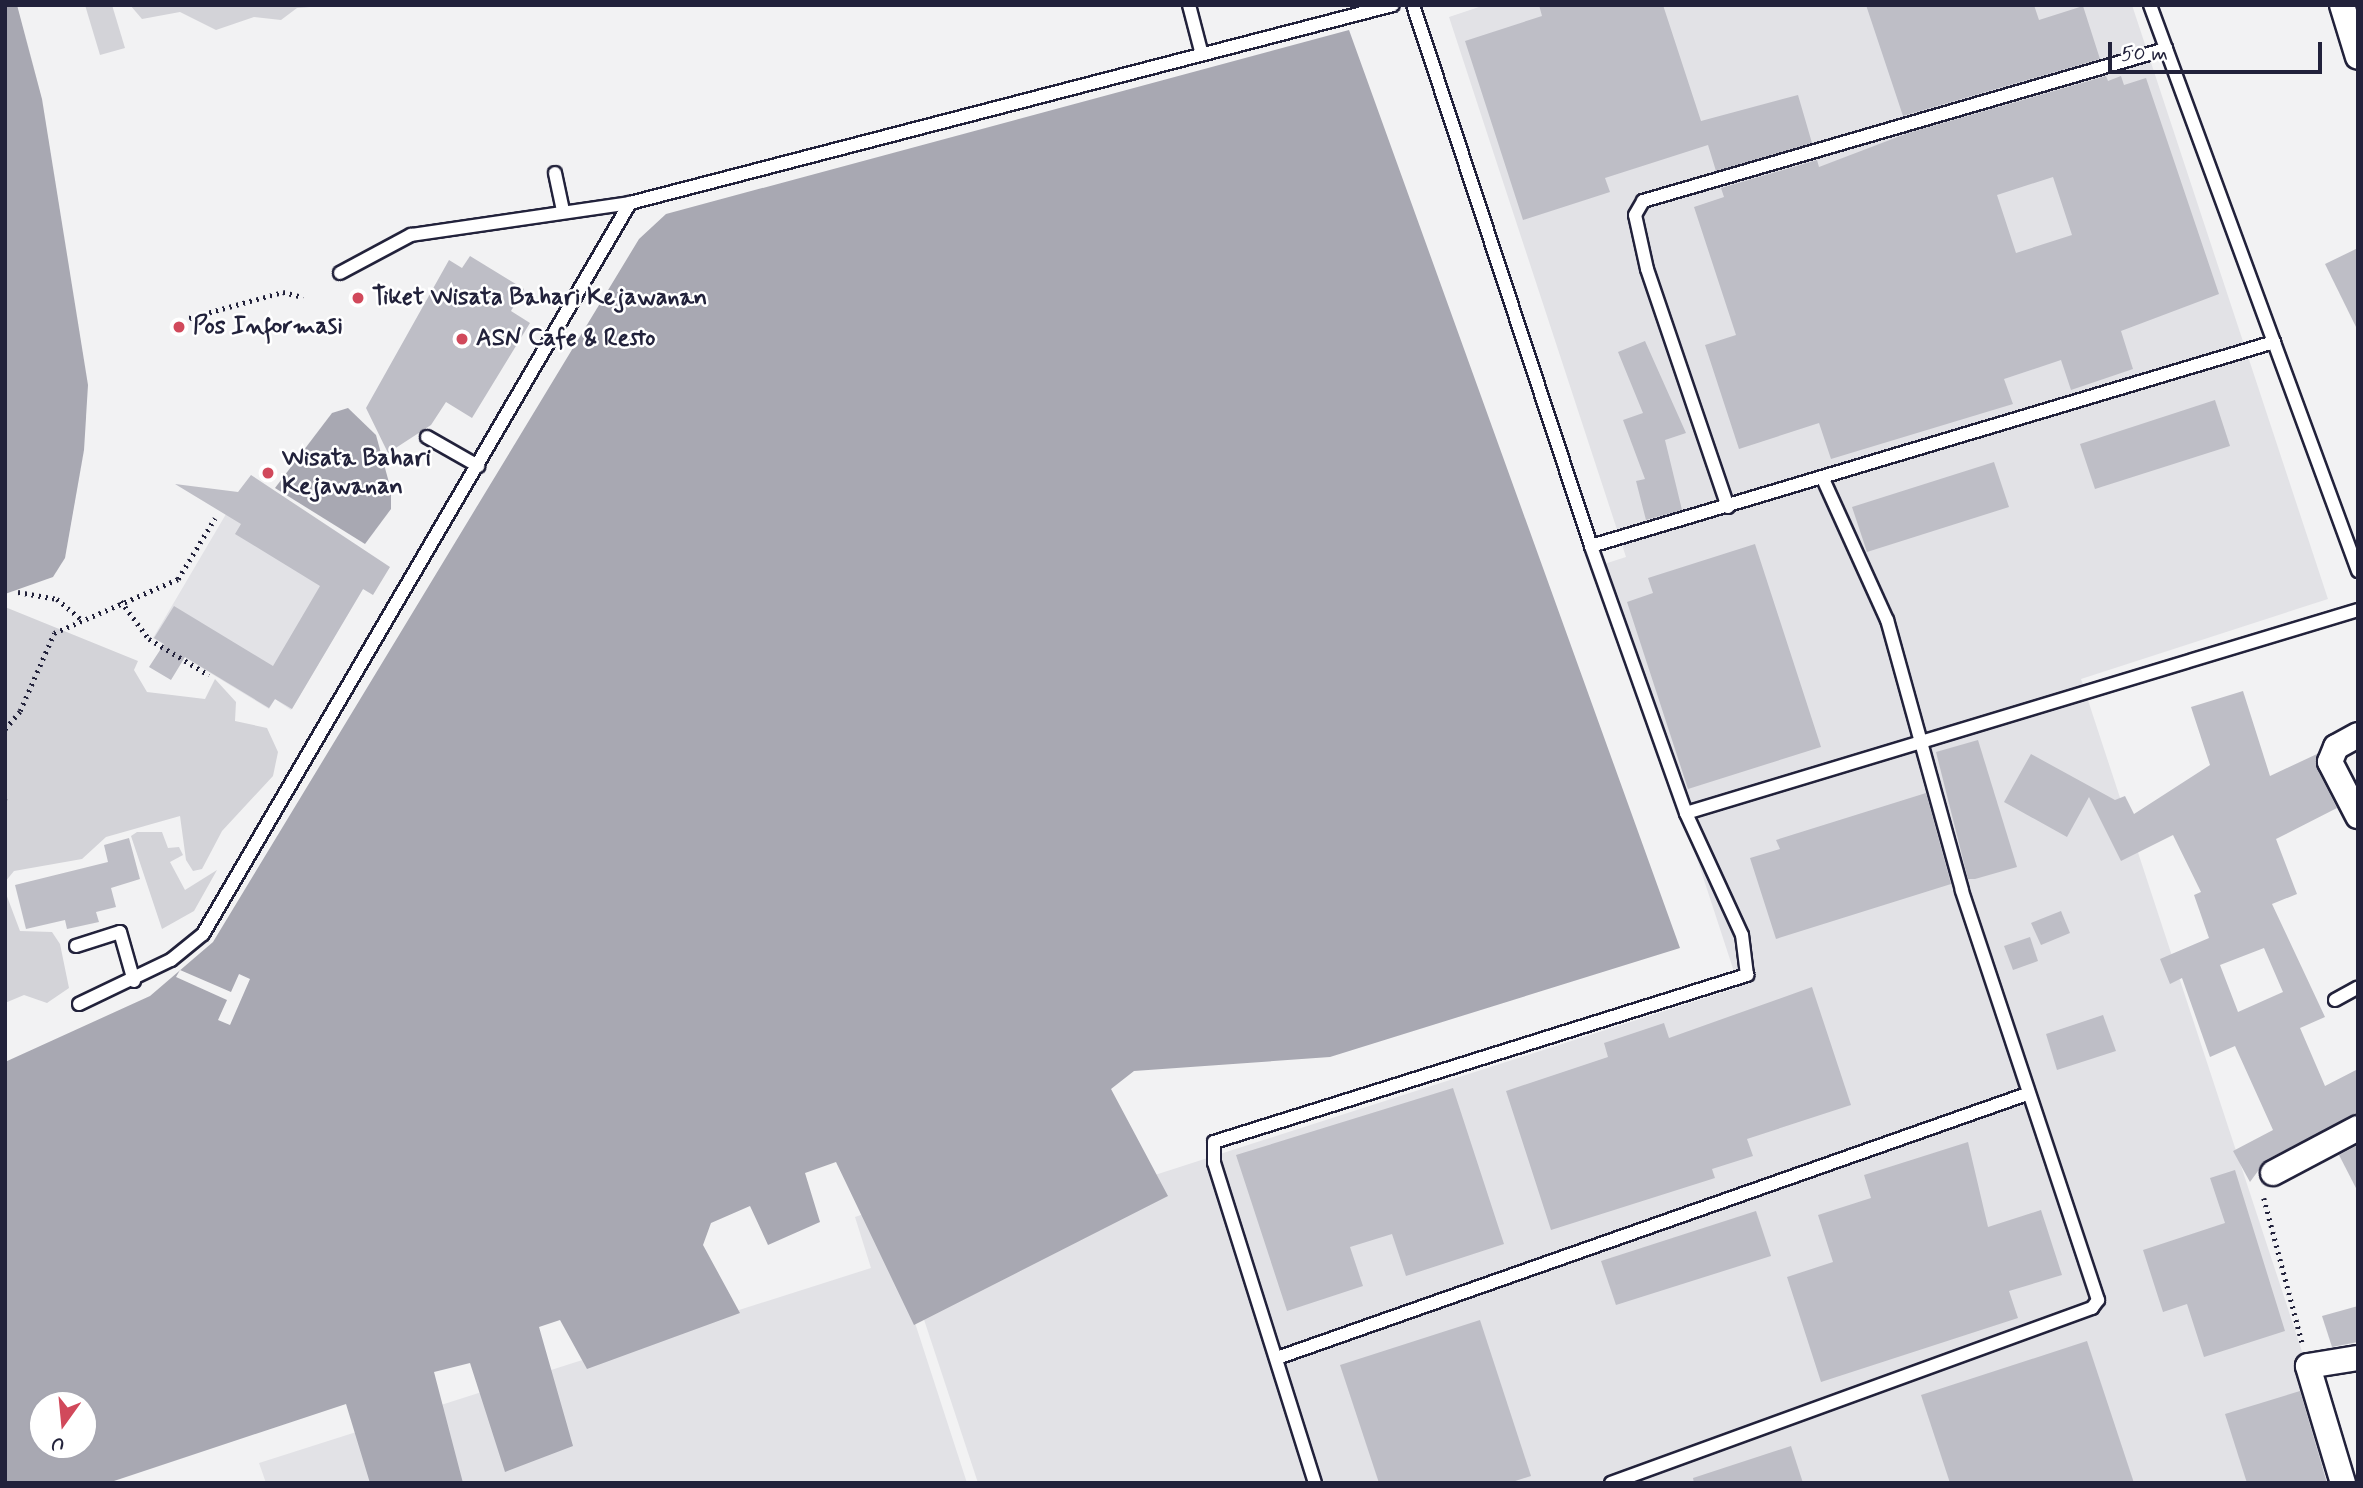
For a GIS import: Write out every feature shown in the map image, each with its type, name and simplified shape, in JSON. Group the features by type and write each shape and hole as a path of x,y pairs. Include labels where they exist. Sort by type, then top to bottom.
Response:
{"street":[{"path":"2342,5 2358,57"},
{"path":"2358,735 2336,747 2330,762 2358,816"},
{"path":"2273,1174 2358,1128"},
{"path":"2343,1483 2308,1366 2358,1358"}],"lane":[{"path":"1189,5 1201,51"},
{"path":"341,273 411,235 563,210 630,203 1201,51 1394,5"},
{"path":"1315,1483 1214,1163 1214,1142 1748,975 1742,935 1686,813 1591,546 1413,5"},
{"path":"2150,5 2358,571"},
{"path":"1728,507 1647,269 1635,215 1643,201 2166,49"},
{"path":"555,173 563,210"},
{"path":"79,1004 134,981 203,934 630,203"},
{"path":"1591,546 2274,342"},
{"path":"427,437 478,466"},
{"path":"1611,1483 2092,1308 2100,1293 2028,1094 1962,890 1923,739 1887,620 1823,478"},
{"path":"1686,813 1923,739 2358,610"},
{"path":"76,946 120,932 134,981"},
{"path":"2335,1000 2358,986"},
{"path":"1277,1358 2028,1094"}],"path":[{"path":"189,318 283,292 303,296"},
{"path":"5,729 20,711 44,646 81,619 178,579 215,518"},
{"path":"18,592 57,600 81,619"},
{"path":"121,601 149,639 209,675"},
{"path":"2273,1174 2262,1192 2308,1366"}],"shaded area":[{"path":"5,5 17,5 42,99 88,385 84,450 65,558 53,577 5,594"},
{"path":"85,5 112,5 125,48 100,55"},
{"path":"130,5 336,5 297,8 281,20 254,17 216,30 180,12 142,19"},
{"path":"1485,5 2132,5 2328,599 2081,679 2338,1461 2270,1483 978,1483 903,1256 1739,987 1601,565 1626,557 1449,17"},
{"path":"1349,30 1680,948 1330,1057 1134,1071 1111,1089 1168,1196 914,1325 836,1162 805,1173 820,1222 768,1245 750,1206 711,1223 703,1245 740,1313 587,1369 560,1320 539,1327 573,1446 505,1472 470,1363 434,1372 463,1483 370,1483 346,1404 108,1483 5,1483 5,1062 150,996 213,942 639,239 666,214"},
{"path":"348,408 376,435 391,490 391,509 365,544 275,488 332,413"},
{"path":"239,492 363,589 291,710 275,699 269,709 153,638"},
{"path":"5,607 138,661 134,670 147,692 205,699 215,679 236,702 235,721 267,728 278,752 273,776 222,831 202,869 193,871 186,860 180,816 106,837 82,859 14,871 5,882"},
{"path":"137,832 162,832 168,848 179,847 183,855 170,862 185,890 217,870 194,911 162,929 131,836"},
{"path":"5,891 20,931 52,932 60,944 69,988 47,1003 24,995 5,1003"},
{"path":"878,1209 967,1483 266,1483 259,1463 871,1268 855,1217"}],"pier":[{"path":"180,970 231,992 239,974 250,979 230,1025 218,1020 227,1000 176,977"}],"building":[{"path":"1539,5 1663,5 1701,121 1798,95 1812,143 1716,171 1708,145 1605,178 1610,192 1523,220 1465,41 1542,16"},
{"path":"1866,5 2034,5 2039,20 2083,6 2100,59 1903,116"},
{"path":"2106,76 2108,81 2121,76 2124,85 2146,78 2219,294 2121,331 2133,369 2071,390 2061,360 2004,379 2013,404 1831,459 1819,423 1739,449 1705,345 1736,335 1694,207 1724,197 1721,188 1817,160 1819,167 1908,133","holes":["2053,177 2072,235 2016,253 1997,195"]},
{"path":"2358,248 2358,331 2325,264"},
{"name":"ASN Cafe & Resto","path":"470,256 524,289 511,311 530,323 472,418 446,402 431,425 388,453 366,408 449,260 462,268"},
{"path":"1645,341 1686,433 1665,440 1682,510 1646,520 1636,481 1645,479 1623,420 1643,413 1618,352"},
{"path":"2215,400 2230,446 2095,489 2080,444"},
{"path":"1994,462 2009,507 1867,552 1852,507"},
{"path":"251,475 390,567 373,595 363,589 292,709 275,699 269,708 185,657 171,680 149,667 164,644 154,638 174,606 273,666 320,586 235,534 241,524 175,484 238,492"},
{"path":"1755,544 1821,747 1688,789 1627,602 1653,593 1648,578"},
{"path":"2243,691 2270,776 2317,754 2317,769 2337,808 2276,839 2297,894 2272,904 2325,1017 2300,1028 2325,1086 2358,1069 2358,1113 2266,1160 2250,1182 2233,1151 2273,1130 2235,1046 2210,1057 2182,978 2170,984 2160,959 2209,938 2194,895 2201,892 2173,835 2121,861 2089,797 2067,837 2004,802 2031,754 2115,800 2125,796 2134,814 2210,765 2191,707","holes":["2264,948 2283,992 2238,1012 2220,965"]},
{"path":"1978,740 2017,867 1968,879 1936,752"},
{"path":"1926,793 1951,884 1776,939 1750,858 1780,849 1776,840"},
{"path":"129,838 140,879 111,888 116,907 96,912 99,922 67,929 65,920 26,929 15,885 108,862 104,845"},
{"path":"2061,911 2070,933 2041,945 2031,923"},
{"path":"2030,937 2038,961 2013,970 2004,946"},
{"path":"1812,987 1851,1105 1747,1139 1753,1156 1712,1169 1715,1178 1551,1230 1506,1091 1608,1057 1604,1043 1664,1023 1669,1038"},
{"path":"2103,1015 2116,1051 2057,1070 2046,1034"},
{"path":"1453,1088 1504,1244 1406,1276 1392,1234 1350,1247 1363,1286 1287,1311 1236,1155"},
{"path":"1968,1142 1988,1227 2041,1210 2062,1275 2009,1291 2018,1318 1821,1382 1787,1277 1833,1262 1818,1215 1871,1198 1864,1175"},
{"path":"2358,1145 2358,1192 2339,1155"},
{"path":"2235,1170 2285,1331 2204,1357 2187,1304 2163,1312 2143,1250 2225,1223 2210,1178"},
{"path":"1756,1211 1771,1256 1616,1305 1601,1261"},
{"path":"2358,1306 2358,1342 2332,1347 2322,1316"},
{"path":"1480,1320 1531,1476 1509,1483 1379,1483 1340,1365"},
{"path":"2087,1341 2134,1483 1950,1483 1921,1395"},
{"path":"2300,1391 2327,1483 2247,1483 2225,1414"},
{"path":"1791,1446 1803,1483 1694,1483 1693,1478"}],"place":[{"name":"Tiket Wisata Bahari Kejawanan","path":"358,298"},
{"name":"Pos Informasi","path":"179,327"},
{"name":"ASN Cafe & Resto","path":"462,339"},
{"name":"Wisata Bahari Kejawanan","path":"268,473"}]}
